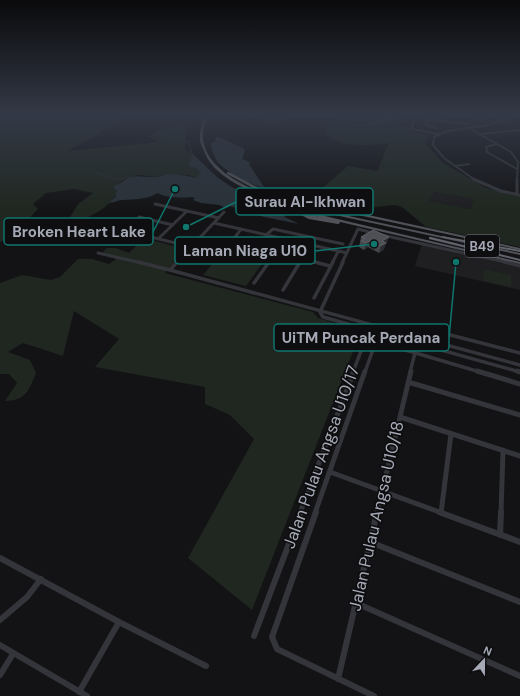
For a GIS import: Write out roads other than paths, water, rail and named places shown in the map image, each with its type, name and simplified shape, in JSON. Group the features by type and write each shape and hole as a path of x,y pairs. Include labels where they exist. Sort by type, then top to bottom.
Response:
{"highway":[{"path":"431,238 520,260"},
{"path":"444,238 520,250"}],"main road":[{"name":"B49","path":"201,147 207,162 226,179 264,199 290,209 386,232 520,260"},
{"name":"B49","path":"204,147 211,162 223,174 256,192 277,200 328,213 520,254"},
{"path":"211,162 254,187 294,200 520,250"},
{"name":"B49","path":"251,192 304,209 520,260"},
{"path":"329,208 306,206 298,211 309,217 386,232"}],"street":[{"path":"434,147 444,160 485,185 500,191 519,194 517,169 519,162 511,152 503,147"},
{"path":"486,147 486,152 517,169"},
{"path":"454,166 469,164"},
{"path":"155,204 218,218"},
{"path":"158,238 188,211"},
{"path":"170,270 224,212"},
{"path":"139,217 173,224"},
{"path":"214,223 347,254"},
{"path":"320,311 347,254 357,227 520,266"},
{"path":"241,229 233,240 235,243 330,266"},
{"path":"266,235 273,229 343,244"},
{"path":"122,230 192,247"},
{"path":"314,298 338,252"},
{"path":"98,253 170,270 520,365"},
{"path":"254,283 276,253"},
{"path":"283,290 302,259"},
{"path":"320,311 323,317 520,372"},
{"name":"Jalan Pulau Angsa U10/17","path":"254,636 370,325"},
{"path":"419,344 422,332 427,330 520,353"},
{"path":"365,338 520,384"},
{"path":"374,696 277,649 272,637 376,342"},
{"name":"Jalan Pulau Angsa U10/18","path":"338,679 415,353"},
{"path":"408,382 520,415"},
{"path":"400,417 520,456"},
{"path":"441,513 451,434"},
{"path":"500,535 503,450"},
{"path":"330,472 520,542"},
{"path":"370,542 520,602"},
{"path":"0,558 119,622 206,666"},
{"path":"0,620 27,597 41,579"},
{"path":"356,603 520,676"},
{"path":"79,692 119,622"},
{"path":"0,645 87,696"},
{"path":"0,675 13,654"}],"waterway":[{"path":"190,147 192,153"},
{"path":"97,173 114,179 124,179"}],"place":[{"name":"Broken Heart Lake","path":"175,189"},
{"name":"Surau Al-Ikhwan","path":"186,227"},
{"name":"Laman Niaga U10","path":"374,244"},
{"name":"UiTM Puncak Perdana","path":"456,262"}]}
